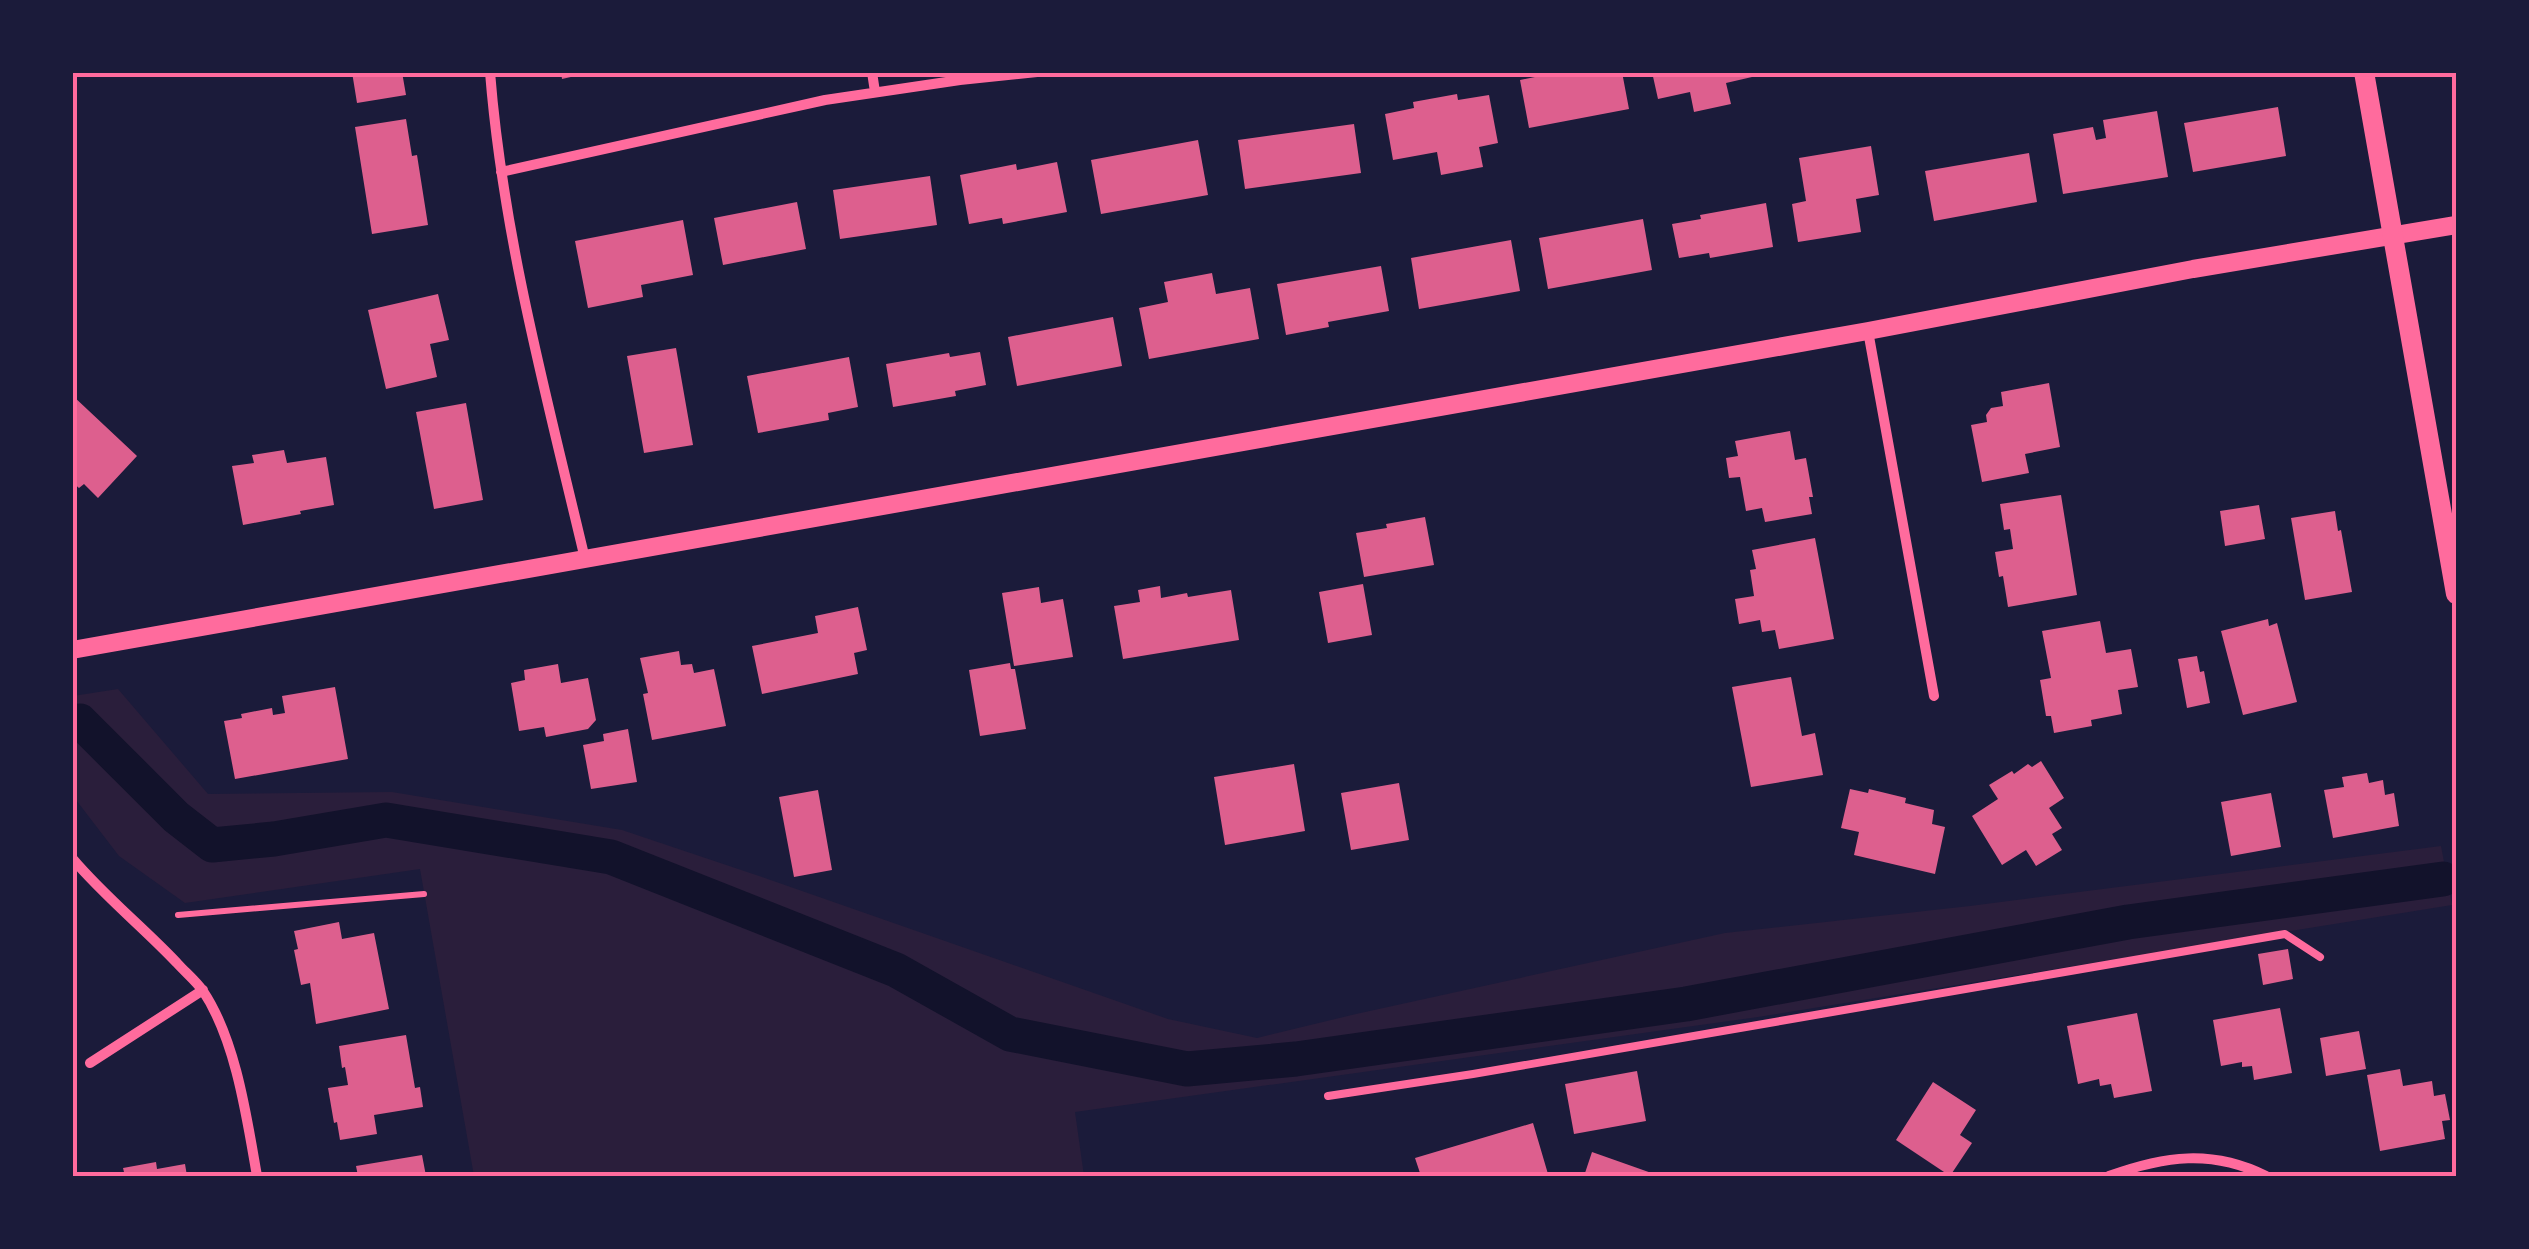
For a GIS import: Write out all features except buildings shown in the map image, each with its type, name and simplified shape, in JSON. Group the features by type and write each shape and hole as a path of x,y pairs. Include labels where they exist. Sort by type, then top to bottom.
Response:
{"main road":[{"path":"2364,72 2456,594"}],"street":[{"path":"490,72 508,220 585,559"},
{"path":"872,72 875,92"},
{"path":"501,172 775,110 875,92 1037,72"},
{"path":"73,650 2456,225"},
{"path":"1868,332 1934,696"},
{"path":"72,858 202,990 226,1037 257,1176"},
{"path":"90,1063 202,990"},
{"path":"2108,1176 2158,1162 2197,1157 2244,1165 2266,1176"}],"lane":[{"path":"1328,1096 2285,934 2320,958"}],"path":[{"path":"178,916 424,894"}],"shaded area":[{"path":"118,689 208,794 392,792 622,830 1168,1019 1257,1038 1725,933 2441,846 2452,905 1758,1017 1075,1112 1084,1176 474,1176 420,869 185,903 119,856 73,796 73,696"}],"waterway":[{"path":"80,721 176,817 212,845 386,820 611,857 896,970 1010,1034 1187,1069 1296,1059 1686,1004 2128,922 2443,879"}]}
